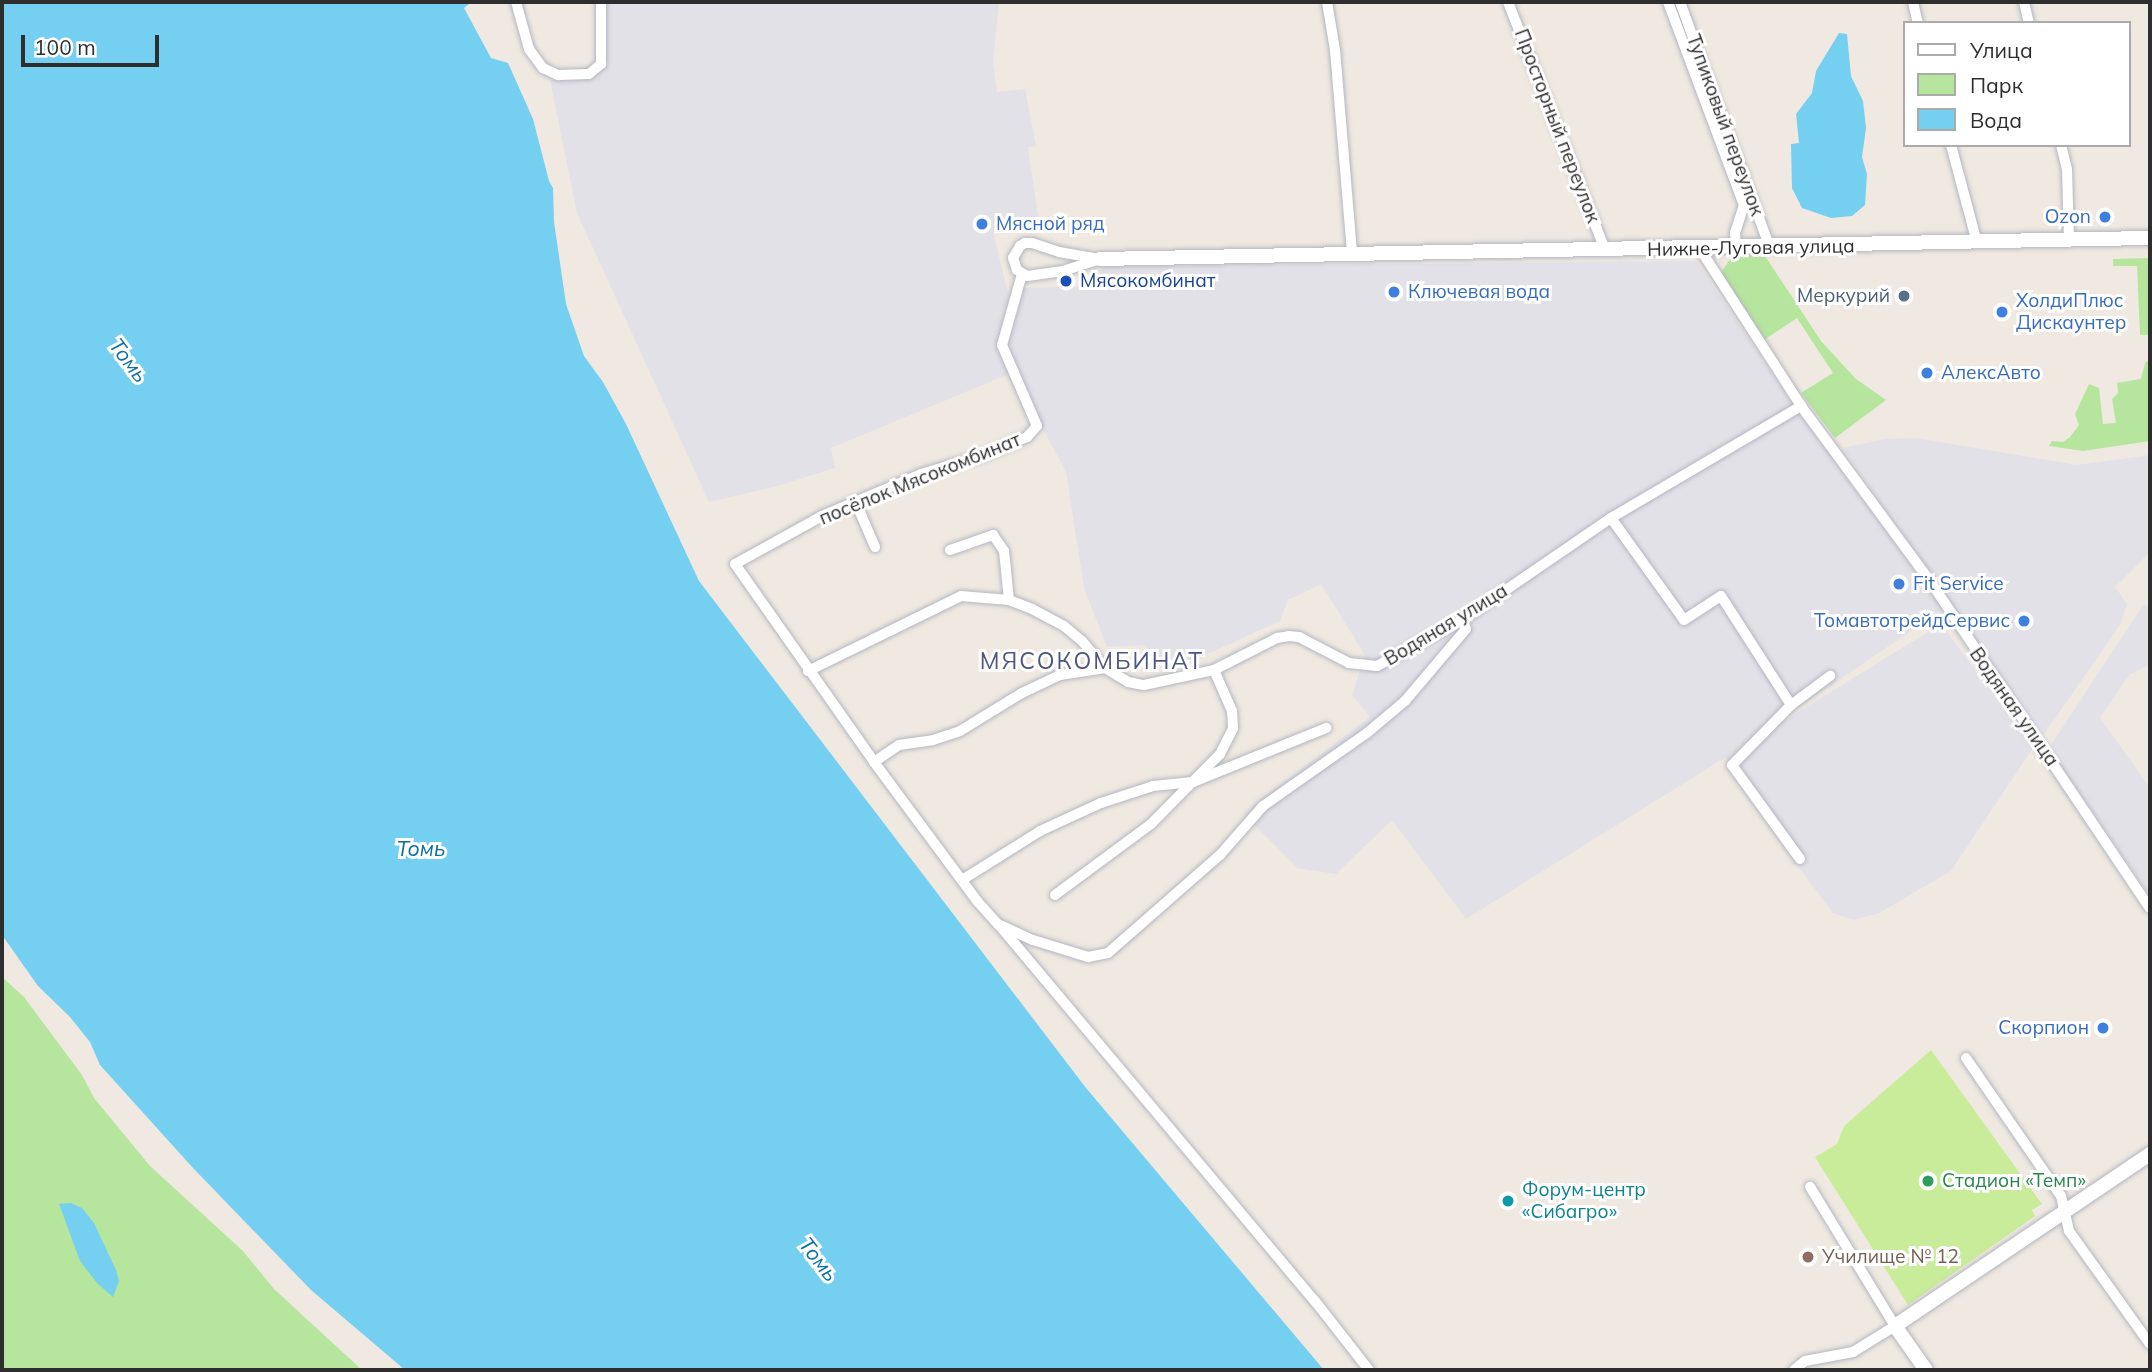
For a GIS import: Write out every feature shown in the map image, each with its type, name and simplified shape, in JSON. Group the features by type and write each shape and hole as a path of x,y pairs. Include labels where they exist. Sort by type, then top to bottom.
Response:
{"street":[{"path":"516,2 529,49 542,68 558,75 589,74 601,64 603,2"},
{"path":"1327,2 1335,50 1352,252"},
{"name":"Просторный переулок","path":"1510,2 1605,250"},
{"name":"Тупиковый переулок","path":"1668,2 1744,205 1735,233 1736,248"},
{"name":"Тупиковый переулок","path":"1680,2 1770,248"},
{"path":"1913,2 1918,21"},
{"path":"2024,2 2029,21"},
{"path":"1952,147 1977,243"},
{"path":"2062,147 2067,169 2069,240"},
{"name":"Нижне-Луговая улица","path":"1100,259 1352,252 1770,248 2150,239"},
{"path":"1026,243 1100,259 1063,271 1033,276 1022,274 1013,258 1020,246 1026,243"},
{"name":"Водяная улица","path":"1700,249 1801,406 1930,581 2150,908"},
{"name":"посёлок Мясокомбинат","path":"1022,274 1002,345 1037,426 1027,437 1005,447 921,474 822,516 735,564 874,762 998,924 1033,940 1088,957 1108,953 1220,855 1263,806 1367,733 1405,701 1466,629 1462,620"},
{"name":"Водяная улица","path":"1214,670 1277,638 1289,636 1299,637 1349,663 1377,666 1462,620 1611,518 1801,406"},
{"path":"856,503 875,547"},
{"path":"1611,518 1684,620 1721,596 1791,705"},
{"path":"950,550 993,535 1004,551 1009,600"},
{"path":"808,671 857,649 954,597 1009,600 1064,626 1082,641 1105,668 1128,682 1144,685 1214,670 1232,711 1233,728 1220,754 1152,824 1055,895"},
{"path":"874,762 899,744 933,740 960,731 1022,693 1060,676 1105,668"},
{"path":"1800,859 1732,765 1791,705 1830,676"},
{"path":"962,880 1040,831 1101,803 1153,786 1193,782 1326,727"},
{"path":"998,924 1315,1301 1369,1370"},
{"path":"1966,1058 2061,1196 2069,1231 2150,1344"},
{"path":"1794,1370 1805,1361 1853,1352 2150,1154"},
{"path":"1810,1187 1895,1326 1926,1370"}],"shaded area":[{"path":"604,2 999,2 993,63 997,92 1025,89 1036,146 1028,147 1040,228 993,231 1009,297 997,346 1009,374 831,448 835,468 774,487 709,502 577,213 550,80 591,78 606,65"},
{"path":"1696,261 1796,409 1943,609 1732,753 1941,624 2033,748 1951,871 1879,913 1854,920 1833,913 1794,861 1726,757 1466,919 1392,820 1336,874 1297,868 1243,813 1370,717 1352,695 1365,655 1321,584 1288,600 1280,621 1170,671 1144,645 1107,647 1084,588 1066,472 1040,423 1007,345 1024,288 1087,286 1102,267"},
{"path":"1916,438 2077,465 2150,455 2150,552 2115,587 2127,604 2120,625 2042,737 1843,448 1884,439"},
{"path":"2144,604 2150,608 2150,665 2130,674 2100,718 2150,788 2150,895 2049,748"}],"green space":[{"path":"1763,253 1821,341 1856,379 1886,400 1835,438 1801,393 1833,373 1797,318 1764,340 1721,273 1732,256"},
{"path":"2150,258 2150,335 2140,335 2137,266 2113,266 2113,259"},
{"path":"2150,359 2150,441 2083,451 2049,446 2052,441 2063,442 2079,425 2075,414 2089,384 2099,388 2103,424 2116,423 2112,399 2118,393 2117,383 2141,379 2145,363"},
{"path":"2,977 24,997 82,1075 94,1098 150,1166 243,1251 274,1289 362,1370 2,1370"},
{"name":"Стадион «Темп»","path":"1931,1050 2042,1204 2032,1210 2035,1216 1908,1305 1815,1157 1837,1144 1844,1126"}],"water":[{"name":"Томь","path":"2,2 469,4 464,8 491,58 508,63 533,119 553,188 554,222 566,304 584,356 603,382 626,424 699,581 1086,1088 1324,1370 405,1370 311,1290 193,1168 100,1065 90,1042 70,1017 38,986 2,935"},
{"path":"1839,33 1847,34 1851,76 1863,101 1866,128 1862,157 1867,174 1865,205 1852,216 1831,218 1802,208 1792,188 1791,144 1799,143 1796,114 1812,93 1816,71"},
{"path":"71,1203 82,1208 94,1223 116,1270 119,1281 113,1297 97,1283 80,1261 59,1204"}],"place":[{"name":"Ozon","path":"2105,217"},
{"name":"Мясной ряд","path":"982,224"},
{"name":"Мясокомбинат","path":"1066,281"},
{"name":"Ключевая вода","path":"1394,292"},
{"name":"Меркурий","path":"1904,296"},
{"name":"ХолдиПлюс Дискаунтер","path":"2002,312"},
{"name":"АлексАвто","path":"1927,373"},
{"name":"Fit Service","path":"1899,584"},
{"name":"ТомавтотрейдСервис","path":"2024,621"},
{"name":"Скорпион","path":"2103,1028"},
{"name":"Стадион «Темп»","path":"1928,1181"},
{"name":"Форум-центр «Сибагро»","path":"1508,1201"},
{"name":"Училище № 12","path":"1808,1257"}],"district":[{"name":"МЯСОКОМБИНАТ","path":"1092,661"}]}
